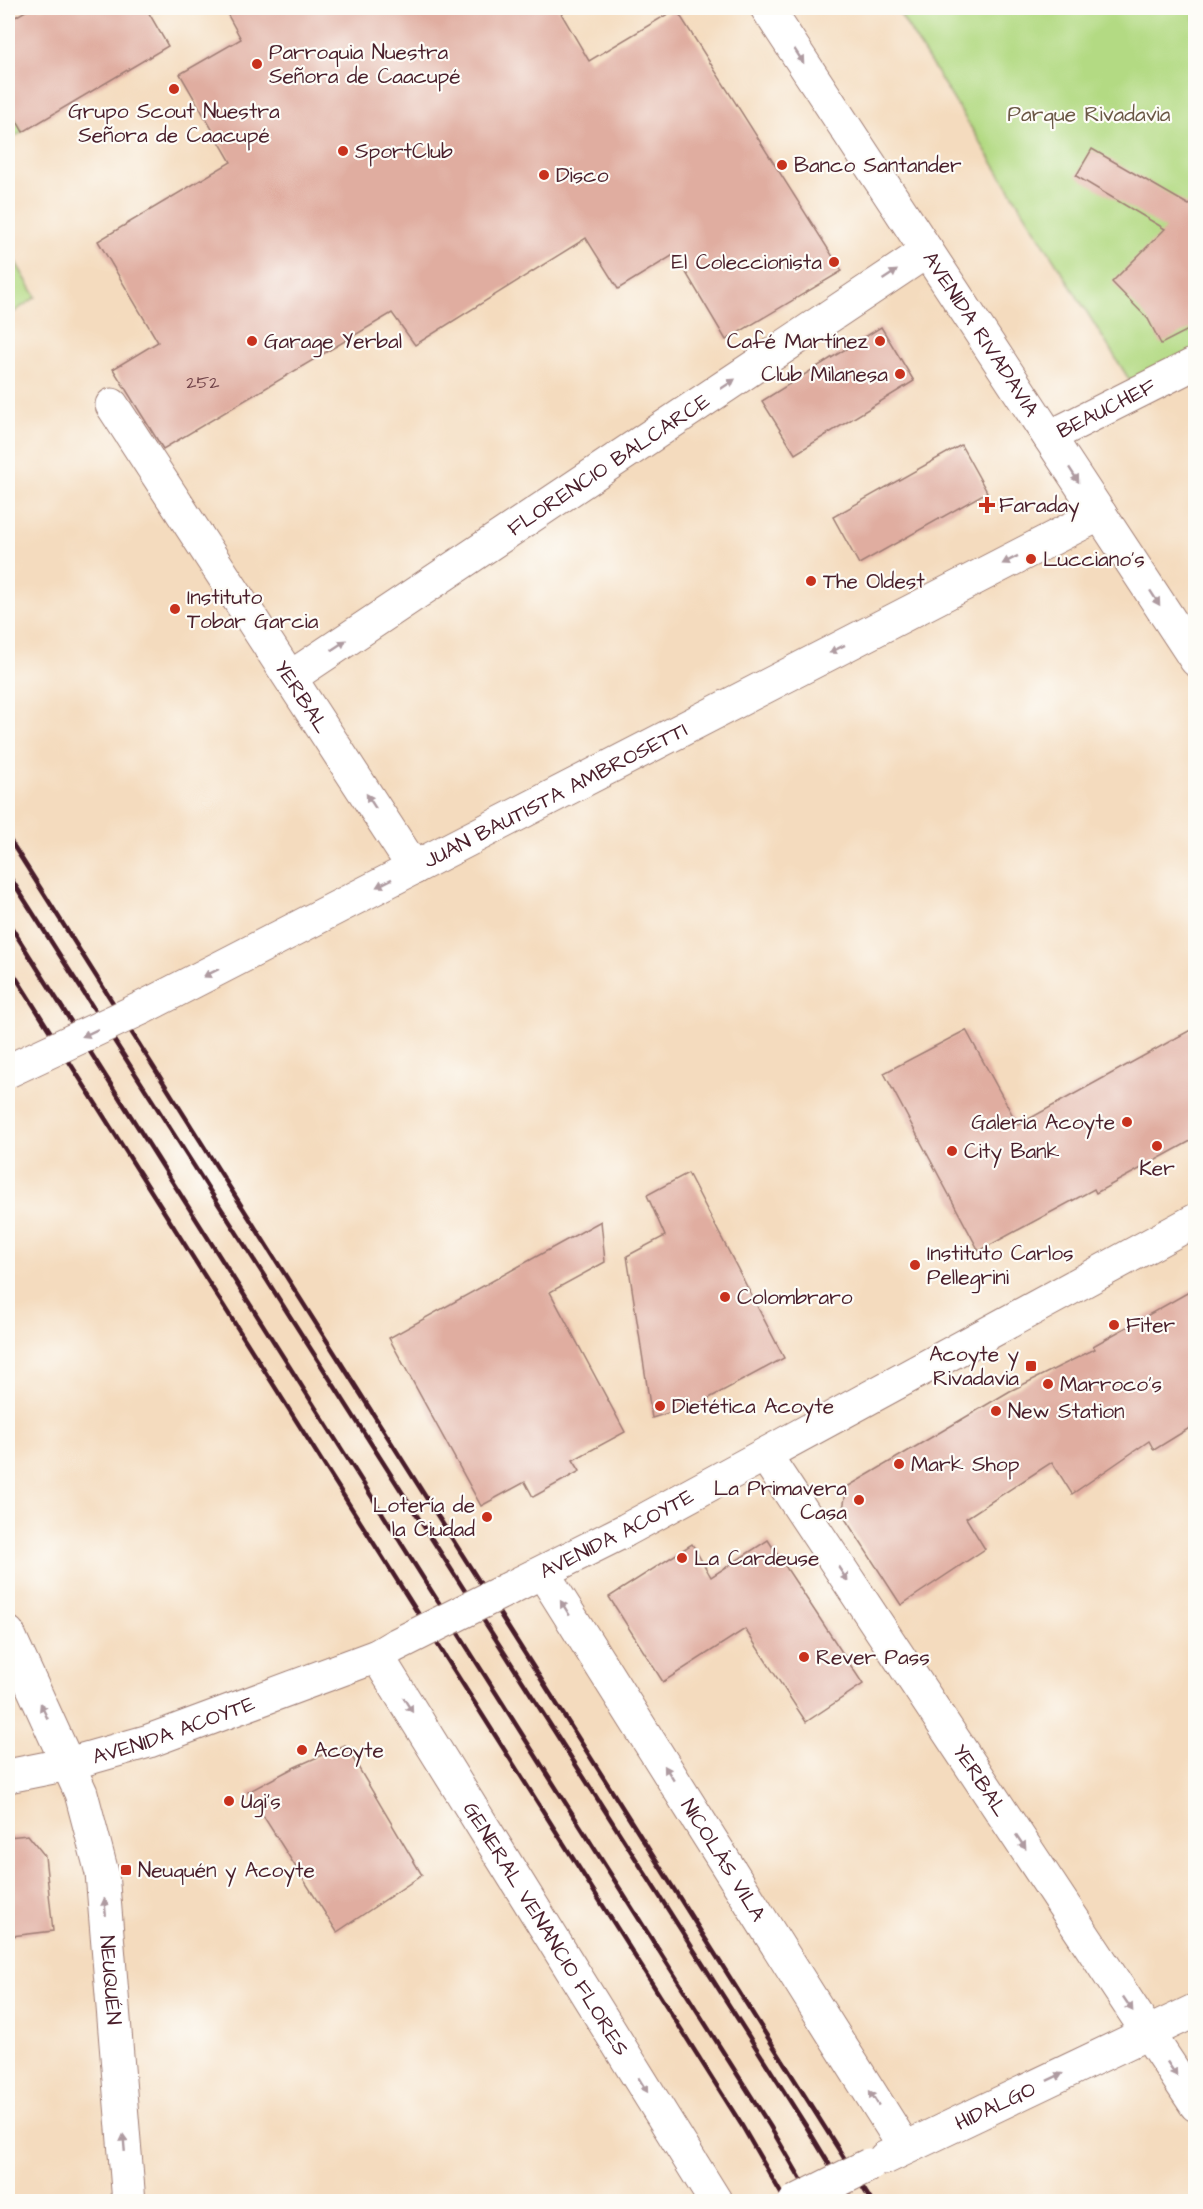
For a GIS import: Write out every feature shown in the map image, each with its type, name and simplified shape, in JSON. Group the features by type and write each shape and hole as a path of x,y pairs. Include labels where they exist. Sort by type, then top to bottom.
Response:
{"street":[{"name":"AVENIDA RIVADAVIA","path":"767,8 1196,660"},
{"name":"FLORENCIO BALCARCE","path":"291,677 927,251"},
{"name":"BEAUCHEF","path":"1049,437 1196,363"},
{"name":"YERBAL","path":"112,405 414,868"},
{"name":"JUAN BAUTISTA AMBROSETTI","path":"8,1071 142,1008 1100,514"},
{"name":"AVENIDA ACOYTE","path":"8,1776 68,1764 149,1741 386,1651 543,1573 765,1455 1196,1220"},
{"name":"YERBAL","path":"765,1455 1196,2105"},
{"name":"NICOLÁS VILA","path":"543,1573 905,2148"},
{"name":"NEUQUÉN","path":"8,1633 81,1793 102,1873 129,2202"},
{"name":"GENERAL VENANCIO FLORES","path":"386,1651 716,2202"},
{"name":"HIDALGO","path":"795,2202 1196,2010"}],"green space":[{"name":"Parque Rivadavia","path":"896,8 1195,8 1195,363 1137,392"},
{"path":"8,105 23,132 8,140"},
{"path":"8,249 36,297 8,316"}],"building":[{"path":"31,8 146,8 168,46 23,132 8,105 8,21"},
{"path":"224,8 558,8 589,61 676,9 842,271 726,340 675,254 618,289 586,238 415,345 392,313 163,449 113,369 158,342 98,241 231,162 180,74 241,39"},
{"path":"1092,149 1189,205 1196,199 1196,326 1161,344 1148,319 1112,282 1165,229 1076,176"},
{"path":"881,327 914,381 795,454 762,401"},
{"path":"961,445 987,492 859,564 833,517"},
{"path":"1196,1027 1196,1138 1096,1193 1094,1189 979,1251 884,1073 966,1030 1018,1125"},
{"path":"688,1173 784,1358 700,1403 652,1418 627,1256 665,1236 647,1195"},
{"path":"601,1221 605,1262 550,1292 625,1432 573,1460 580,1471 533,1497 525,1482 481,1506 389,1338"},
{"path":"1196,1288 1196,1424 1154,1450 1149,1441 1072,1494 1052,1462 966,1518 985,1549 901,1605 842,1514 847,1487 1010,1391 1095,1349 1093,1346"},
{"path":"768,1540 863,1684 806,1722 745,1629 663,1682 609,1597 692,1544 711,1577"},
{"path":"345,1745 422,1875 337,1932 248,1792 295,1767"},
{"path":"28,1835 45,1856 53,1931 12,1936 8,1892 8,1837"}],"railway":[{"path":"8,837 872,2202"},
{"path":"8,874 806,2126 852,2202"},
{"path":"8,922 770,2126 814,2202"},
{"path":"8,965 741,2124 786,2202"}],"place":[{"name":"Parroquia Nuestra Señora de Caacupé","path":"257,64"},
{"name":"Grupo Scout Nuestra Señora de Caacupé","path":"174,89"},
{"name":"SportClub","path":"343,151"},
{"name":"Banco Santander","path":"782,165"},
{"name":"Disco","path":"544,175"},
{"name":"El Coleccionista","path":"834,262"},
{"name":"Garage Yerbal","path":"252,341"},
{"name":"Café Martínez","path":"880,341"},
{"name":"Club Milanesa","path":"900,374"},
{"name":"Faraday","path":"987,505"},
{"name":"Lucciano’s","path":"1031,559"},
{"name":"The Oldest","path":"811,581"},
{"name":"Instituto Tobar Garcia","path":"175,609"},
{"name":"Galeria Acoyte","path":"1127,1122"},
{"name":"Ker","path":"1157,1146"},
{"name":"City Bank","path":"952,1151"},
{"name":"Instituto Carlos Pellegrini","path":"915,1265"},
{"name":"Colombraro","path":"725,1297"},
{"name":"Fiter","path":"1114,1325"},
{"name":"Acoyte y Rivadavia","path":"1031,1366"},
{"name":"Marroco's","path":"1048,1384"},
{"name":"Dietética Acoyte","path":"660,1406"},
{"name":"New Station","path":"996,1411"},
{"name":"Mark Shop","path":"899,1464"},
{"name":"La Primavera Casa","path":"859,1500"},
{"name":"Lotería de la Ciudad","path":"487,1517"},
{"name":"La Cardeuse","path":"682,1558"},
{"name":"Rever Pass","path":"804,1657"},
{"name":"Acoyte","path":"302,1750"},
{"name":"Ugi's","path":"229,1801"},
{"name":"Neuquén y Acoyte","path":"126,1870"}]}
